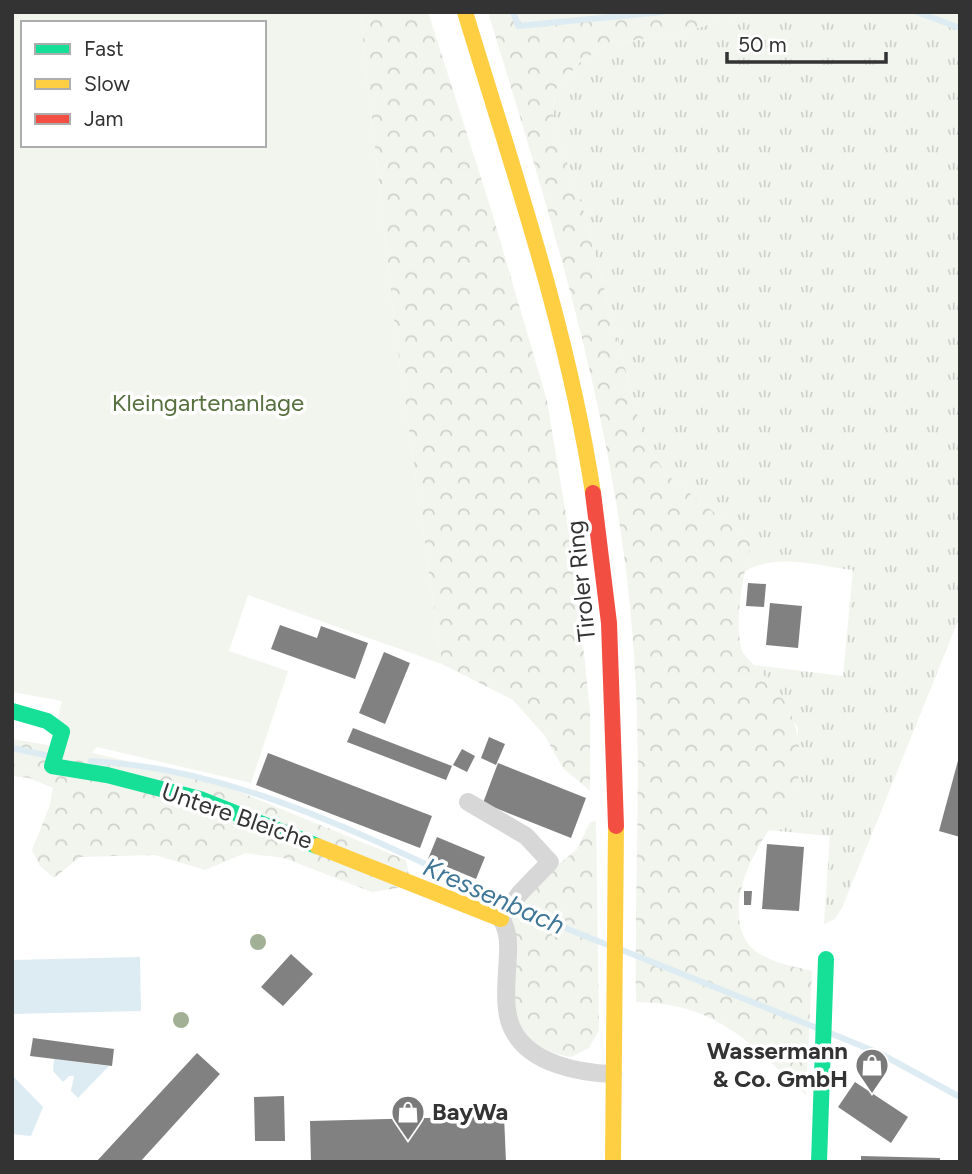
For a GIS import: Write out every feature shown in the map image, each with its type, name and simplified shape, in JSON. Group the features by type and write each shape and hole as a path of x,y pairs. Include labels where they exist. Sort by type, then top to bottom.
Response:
{"main road":[{"name":"Tiroler Ring","path":"466,12 540,262 586,443 602,548 612,651 616,755 613,1162"},
{"name":"Untere Bleiche","path":"12,711 56,726 62,732 52,766 107,775 200,799 508,909"},
{"path":"819,1162 827,959"}],"street":[{"path":"468,802 526,836 550,862 508,909 506,988 513,1030 529,1048 552,1062 584,1073 613,1074"}],"green space":[{"name":"Kleingartenanlage","path":"12,12 360,12 396,338 442,664 248,595 229,651 288,671 251,783 97,747 84,762 51,748 62,701 12,692"},
{"path":"360,12 428,12 490,206 547,401 575,569 590,711 590,791 563,768 545,736 513,700 442,664 396,338"},
{"path":"488,12 754,12 675,34 607,44 579,63 555,90 553,121 585,215 644,441 667,475 751,542 739,608 741,648 778,692 790,712 797,735 799,769 793,797 750,863 741,891 739,919 742,932 753,949 771,960 812,971 806,1095 749,1043 711,1018 665,1004 636,1002 636,686 625,560 597,401 578,323"},
{"path":"754,12 921,12 960,30 960,616 842,908 834,920 824,924 830,836 768,830 796,791 798,728 755,665 843,676 853,570 783,562 756,566 744,572 751,542 667,475 644,441 585,215 553,121 555,90 579,63 607,44 675,34"},
{"path":"921,12 960,12 960,30"},
{"path":"12,739 89,752 215,782 406,860 409,875 404,887 372,892 284,858 245,853 205,870 155,855 80,857 54,878 40,866 32,850 50,805 53,788 29,778 12,776"},
{"path":"596,821 599,1030 589,1048 571,1057 556,1054 540,1046 527,1036 519,1023 512,985 512,914 546,875 577,849 590,822"}],"shaded area":[{"path":"140,957 141,1011 12,1014 12,960"},
{"path":"54,1059 109,1066 78,1098 71,1091 74,1076 69,1076 63,1082 53,1071"},
{"path":"12,1075 43,1107 31,1136 12,1134"}],"building":[{"path":"748,583 766,584 764,607 746,606"},
{"path":"770,603 802,606 798,648 766,645"},
{"path":"280,625 317,638 321,626 368,643 355,679 271,649"},
{"path":"384,652 410,663 385,724 359,713"},
{"path":"353,728 452,766 446,780 347,742"},
{"path":"489,737 505,744 496,765 481,758"},
{"path":"462,749 475,756 467,772 453,765"},
{"path":"268,753 432,816 420,848 256,785"},
{"path":"960,758 960,837 939,831"},
{"path":"498,763 586,798 571,838 483,803"},
{"path":"437,837 485,857 476,879 428,859"},
{"path":"767,844 804,847 799,911 762,909"},
{"path":"744,891 752,891 751,905 744,905"},
{"path":"291,954 313,974 283,1006 261,987"},
{"path":"33,1038 114,1049 112,1066 30,1056"},
{"path":"197,1053 220,1074 140,1162 96,1162"},
{"path":"855,1082 908,1117 891,1143 838,1107"},
{"path":"284,1096 285,1141 255,1141 254,1097"},
{"name":"BayWa","path":"504,1116 506,1162 311,1162 310,1121"},
{"path":"861,1156 940,1158 940,1162 861,1162"}],"waterway":[{"path":"513,12 518,26 662,12"},
{"path":"917,12 960,28"},
{"name":"Kressenbach","path":"12,748 49,756"},
{"name":"Kressenbach","path":"91,761 160,769 227,785 292,806 608,945"},
{"name":"Kressenbach","path":"622,950 817,1028"},
{"name":"Kressenbach","path":"830,1033 881,1054 960,1097"}],"traffic: fast":[{"path":"12,711 47,721 62,732 52,766 107,775 200,799 317,846"},
{"path":"819,1162 826,959"}],"traffic: slow":[{"path":"465,12 554,310 593,493"},
{"path":"613,1162 616,826"},
{"path":"317,846 501,919"}],"traffic: jam":[{"path":"593,493 609,623 616,826"}],"place":[{"name":"Wassermann & Co. GmbH","path":"872,1095"},
{"name":"BayWa","path":"408,1142"}]}
